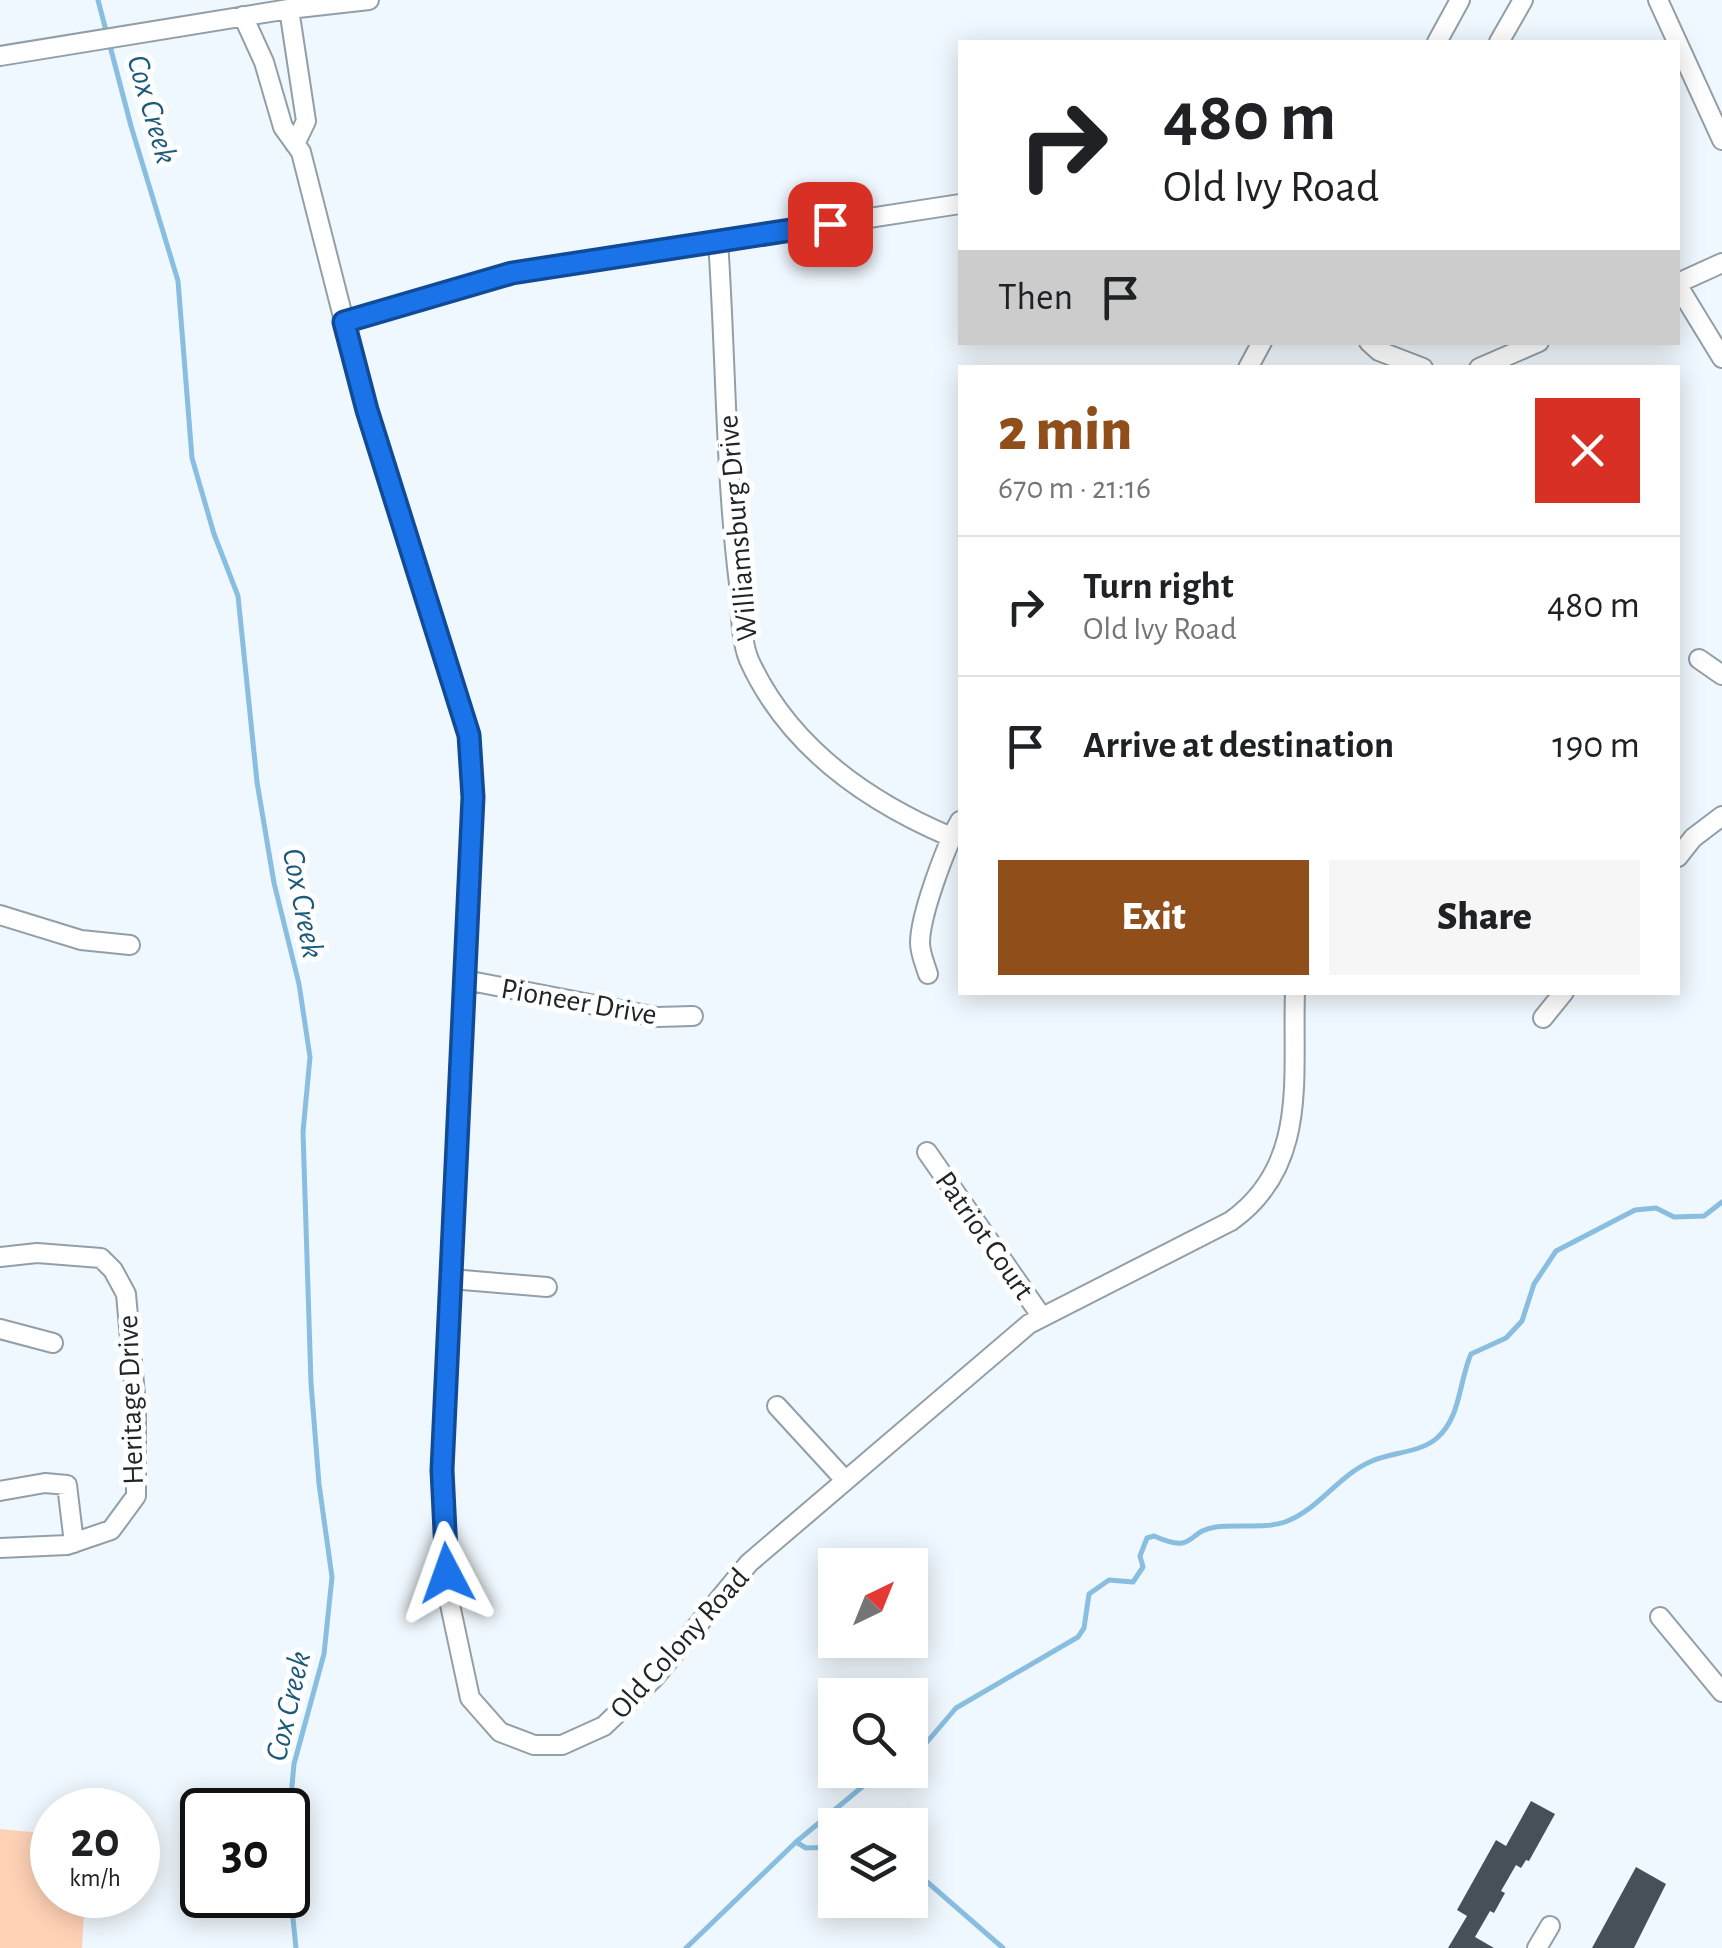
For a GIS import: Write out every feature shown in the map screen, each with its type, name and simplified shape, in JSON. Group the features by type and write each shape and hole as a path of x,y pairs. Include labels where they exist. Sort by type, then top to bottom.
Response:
{"street":[{"path":"0,56 289,9 370,0"},
{"path":"1438,40 1460,0"},
{"path":"1500,40 1524,0"},
{"path":"1658,0 1676,40"},
{"name":"Old Colony Road","path":"289,9 306,121 295,144"},
{"name":"Old Colony Road","path":"243,16 264,62 283,128 301,152 372,429 469,735 473,797 442,1470 449,1600 470,1698 500,1732 534,1745 562,1745 604,1726 655,1677 749,1563 972,1370 1042,1317 1231,1221 1262,1195 1282,1160 1290,1132 1294,995"},
{"path":"1680,48 1722,140"},
{"path":"344,322 512,273 958,204"},
{"name":"Williamsburg Drive","path":"718,241 728,496 747,655 764,686 808,746 846,781 915,822 956,829"},
{"path":"1680,284 1722,263"},
{"path":"1680,288 1722,358"},
{"path":"1372,345 1415,365"},
{"path":"1486,365 1532,345"},
{"path":"1699,659 1722,674"},
{"path":"1680,854 1693,838 1722,816"},
{"path":"928,974 920,945 923,922 956,829"},
{"path":"0,915 81,940 130,945"},
{"name":"Pioneer Drive","path":"465,980 658,1017 693,1016"},
{"path":"1542,1018 1561,995"},
{"name":"Patriot Court","path":"927,1152 1042,1317"},
{"name":"Heritage Drive","path":"0,1257 37,1253 101,1258 113,1270 126,1294 136,1406 136,1496 112,1530 74,1543 0,1548"},
{"path":"451,1279 547,1286"},
{"path":"0,1329 53,1342"},
{"path":"777,1406 844,1479"},
{"path":"0,1492 44,1483 67,1485 74,1543"},
{"path":"1660,1617 1722,1692"},
{"path":"1537,1948 1550,1926"}],"shaded area":[{"path":"0,1829 30,1832 30,1918 84,1918 82,1948 0,1948"}],"building":[{"path":"1531,1801 1555,1814 1529,1861 1521,1868 1516,1865 1494,1913 1490,1911 1475,1937 1494,1948 1448,1948 1467,1916 1457,1910 1496,1840 1506,1846"},
{"path":"1636,1867 1666,1884 1634,1948 1592,1948"}],"waterway":[{"name":"Cox Creek","path":"98,0 178,281 192,458 214,534 238,596 257,782 274,883 299,984 310,1057 303,1132 311,1383 332,1577 324,1654 294,1764 292,1788"},
{"path":"928,1741 956,1708 1078,1637 1084,1628 1089,1594 1109,1580 1133,1582 1143,1567 1140,1556 1147,1538 1184,1543 1206,1529 1285,1522 1309,1509 1360,1467 1422,1447 1437,1438 1451,1420 1471,1354 1506,1338 1522,1321 1534,1284 1556,1251 1635,1210 1656,1208 1674,1217 1704,1216 1722,1202"},
{"path":"686,1948 796,1842 861,1788"},
{"path":"796,1842 806,1848 818,1848"},
{"path":"928,1883 1003,1948"},
{"name":"Cox Creek","path":"293,1918 296,1948"}],"route":[{"path":"447,1573 442,1470 473,797 469,735 367,410 344,322 512,273 830,224"}]}
